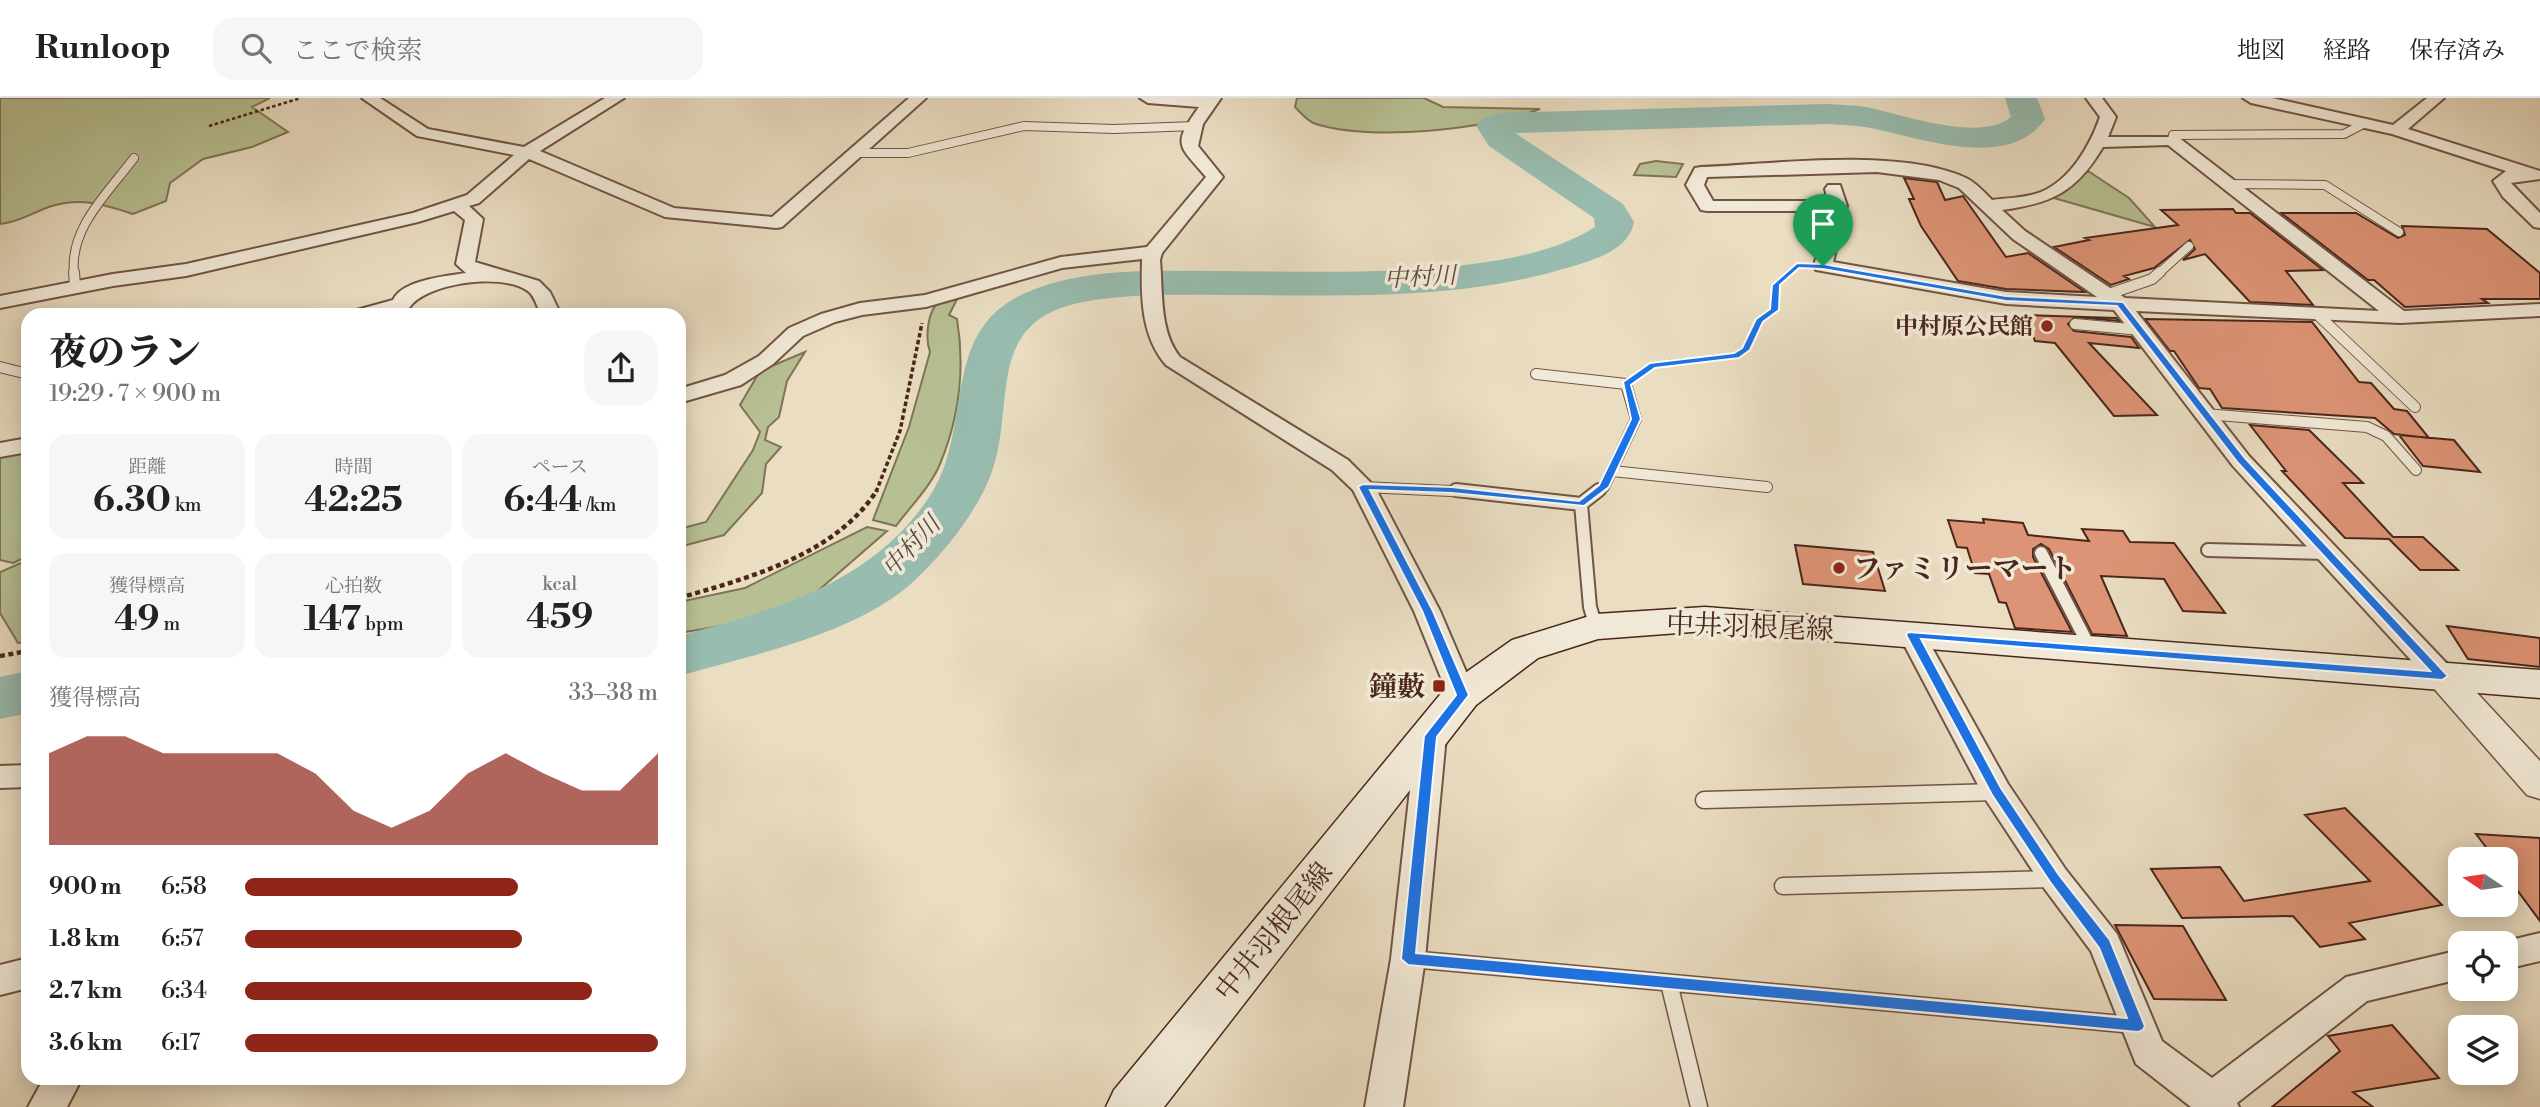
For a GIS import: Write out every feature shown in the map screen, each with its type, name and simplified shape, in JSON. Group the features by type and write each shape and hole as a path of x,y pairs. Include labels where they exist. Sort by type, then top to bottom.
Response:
{"main road":[{"name":"中井羽根尾線","path":"1132,1107 1462,695 1525,649 1596,627 1704,619 2540,684"}],"street":[{"path":"370,98 423,133 527,152 671,213 776,223 918,98"},
{"path":"0,302 186,270 349,235 473,199 527,152 616,98"},
{"path":"1148,98 1211,101 1191,133 1192,153 1211,169 1215,177 1152,256 1153,301 1158,338 1173,361 1340,465 1363,487 1427,611 1462,695"},
{"path":"1990,206 2048,195 2067,183 2096,142 2108,117 2094,98"},
{"path":"2251,98 2307,103 2537,175"},
{"path":"2396,130 2436,98"},
{"path":"2096,142 2172,140 2400,317"},
{"path":"1828,168 1838,206 1823,266 2006,298 2113,299 2318,315 2400,317 2540,310"},
{"path":"1838,206 1707,206 1695,185 1701,172 1828,168 1911,169 1957,179 1990,206 2018,235 2113,299 2141,330 2241,461 2540,785"},
{"path":"2537,175 2512,175 2502,181 2509,193 2540,222"},
{"path":"456,204 474,219 465,264 485,275 530,283 540,291 548,308"},
{"path":"686,394 733,380 766,360 796,332 828,318 860,309 926,301 1062,263 1152,256"},
{"path":"387,308 402,304 404,297 437,284 485,275"},
{"path":"0,450 21,446"},
{"path":"1912,635 1997,792 2054,878 2105,944 2149,1052 2214,1105 2358,988 2448,968"},
{"path":"1384,1107 1408,959 1431,736"},
{"path":"0,777 21,776"},
{"path":"2518,952 2540,947"},
{"path":"0,980 21,975"},
{"path":"47,1107 60,1085"}],"lane":[{"path":"2172,140 2173,135 2344,134 2365,123"},
{"path":"855,153 920,151 961,144 1024,125 1114,129 1195,126"},
{"path":"75,288 72,255 80,230 134,158"},
{"path":"2227,184 2325,185 2399,232"},
{"path":"2113,299 2152,279 2189,246"},
{"path":"2318,315 2415,407"},
{"path":"2076,324 2141,330"},
{"path":"0,367 21,370"},
{"path":"1363,487 1452,490 1581,504 1604,487 1636,419 1626,384 1536,374"},
{"path":"2205,414 2367,427 2386,436 2416,470"},
{"path":"1612,471 1767,487"},
{"path":"1581,504 1590,607 1596,627"},
{"path":"2208,550 2327,553"},
{"path":"2041,553 2090,649"},
{"path":"1704,800 1997,792"},
{"path":"1783,886 2054,878"},
{"path":"1408,959 2138,1026"},
{"path":"1669,983 1699,1107"}],"path":[{"path":"209,126 301,98"},
{"path":"1626,384 1653,365 1736,356 1746,350 1759,321 1774,310 1776,285 1797,265 1823,266"},
{"path":"686,596 780,566 856,517 876,493 910,398 926,301"},
{"path":"0,656 21,652"}],"green space":[{"path":"0,98 270,98 252,107 288,132 252,147 203,159 170,183 166,201 133,214 103,205 73,202 52,206 0,224"},
{"path":"1297,98 1424,98 1443,107 1540,109 1490,123 1460,127 1429,131 1367,132 1313,123 1295,107"},
{"path":"1656,161 1683,164 1676,177 1634,175 1640,164"},
{"path":"2088,171 2129,198 2155,227 2054,198"},
{"path":"958,297 949,315 957,319 959,393 947,447 926,488 896,526 873,520 909,427 930,352 930,316 942,300"},
{"path":"805,352 787,381 779,417 768,427 765,440 781,447 766,464 762,493 724,535 686,545 686,527 706,522 753,450 760,432 740,405 760,371"},
{"path":"21,452 21,559 13,563 0,560 0,455"},
{"path":"867,527 887,531 812,596 727,625 686,632 686,601 745,588"},
{"path":"21,563 21,643 18,643 0,613 0,572"}],"building":[{"path":"1904,178 1937,182 1945,200 1963,196 2006,257 2028,253 2085,292 2006,289 1958,281 1921,226 1909,199 1914,199"},
{"path":"2233,209 2236,213 2250,213 2323,270 2286,271 2313,305 2250,302 2205,254 2183,260 2195,249 2190,240 2154,268 2124,276 2129,279 2111,285 2054,247 2089,240 2085,238 2178,225 2161,210"},
{"path":"2281,213 2356,213 2398,238 2405,235 2402,226 2487,229 2540,273 2540,299 2482,299 2488,303 2405,307 2374,280 2368,280"},
{"path":"2025,315 2116,318 2119,321 2075,317 2068,324 2074,331 2131,337 2139,348 2089,343 2157,415 2114,416 2055,343 2035,341"},
{"path":"2145,319 2312,322 2359,382 2371,383 2394,409 2407,411 2429,438 2394,434 2375,418 2222,408 2210,389 2199,388 2174,351 2170,351"},
{"path":"2250,425 2309,430 2363,483 2343,483 2393,537 2423,537 2458,570 2420,570 2389,539 2345,538 2282,471 2286,471"},
{"path":"2399,435 2454,440 2480,472 2423,466"},
{"path":"1983,519 2023,523 2028,535 2089,541 2082,529 2123,531 2130,542 2174,543 2225,613 2183,611 2164,579 2101,576 2127,636 2092,634 2049,549 2041,544 2033,549 2033,557 2072,632 2015,628 2006,603 1999,602 1989,574 1975,573 1967,548 1957,547 1948,520 1984,523"},
{"name":"ファミリーマート","path":"1795,545 1873,552 1885,591 1803,584"},
{"path":"2447,626 2540,638 2540,667 2468,659"},
{"path":"2345,808 2442,905 2349,923 2365,939 2320,947 2293,916 2182,918 2151,869 2220,867 2244,901 2370,881 2305,815"},
{"path":"2476,834 2540,838 2540,921 2518,891 2518,847 2486,847"},
{"path":"2115,925 2183,926 2226,1000 2154,999"},
{"path":"2392,1025 2439,1078 2353,1092 2373,1107 2272,1107 2340,1051 2328,1036"}],"waterway":[{"name":"中村川","path":"686,654 786,624 842,602 895,568 940,517 964,479 973,454 991,351 1002,330 1020,312 1046,299 1107,286 1190,283 1371,284 1451,279 1490,274 1551,260 1583,249 1613,232 1615,222 1610,212 1501,139 1493,126 1498,123 1827,114 1865,117 1951,135 1997,136 2015,130 2028,119 2021,98"},
{"name":"中村川","path":"0,698 21,694"}],"place":[{"name":"中村原公民館","path":"2047,326"},
{"name":"ファミリーマート","path":"1839,568"},
{"name":"鐘藪","path":"1439,686"}],"route":[{"path":"1797,265 1823,266 2006,298 2120,304 2241,461 2442,676 1912,635 1997,792 2054,878 2105,944 2138,1026 1408,959 1431,736 1462,695 1427,611 1363,487 1452,490 1581,504 1604,487 1636,419 1626,384 1653,365 1736,356 1746,350 1759,321 1774,310 1776,285 1797,265"}]}
